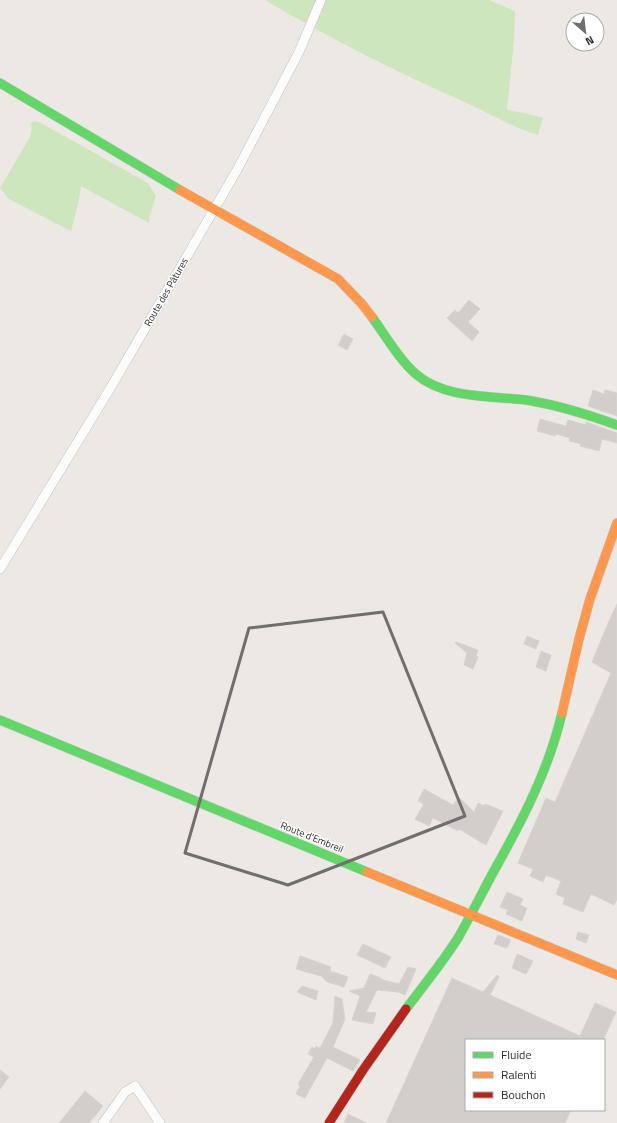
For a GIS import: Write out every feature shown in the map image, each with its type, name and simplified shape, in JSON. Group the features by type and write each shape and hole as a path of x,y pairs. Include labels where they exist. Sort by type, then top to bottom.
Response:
{"street":[{"name":"Route des Pâtures","path":"0,569 111,387 237,170 295,59 320,4"},
{"path":"0,83 214,210 338,279 362,304 399,355 417,375 437,387 466,394 531,401 584,413 617,424"},
{"path":"329,1123 353,1084 433,974 468,922 521,823 540,782 559,727 590,599 617,523"},
{"name":"Route d'Embreil","path":"0,720 617,975"},
{"path":"102,1123 125,1092 135,1086 160,1123"}],"highlighted area":[{"path":"383,612 465,816 288,885 185,853 249,628"}],"green space":[{"path":"265,0 489,0 515,11 514,40 507,110 543,118 538,135 512,125 391,68 314,28"},
{"path":"34,121 41,123 148,183 156,196 149,223 81,186 71,231 9,199 0,188 30,137 32,128 30,124"}],"building":[{"path":"469,300 480,309 468,322 479,332 472,341 447,318 455,310 458,313"},
{"path":"344,334 353,339 347,350 338,345"},
{"path":"593,390 604,394 605,390 617,393 617,416 588,406"},
{"path":"540,419 566,426 568,420 586,425 586,422 617,433 617,443 602,439 599,451 580,446 581,444 569,441 570,438 537,431"},
{"path":"617,604 617,899 614,905 591,894 583,912 563,904 565,898 556,894 561,881 546,875 543,882 530,876 533,869 518,863 546,798 555,802 611,673 592,662"},
{"path":"527,636 539,641 536,649 524,644"},
{"path":"456,642 478,650 476,656 478,657 473,669 464,665 467,653 455,643"},
{"path":"541,651 551,655 546,671 536,667"},
{"path":"424,789 453,805 459,797 474,812 478,803 503,811 486,845 459,829 458,831 433,818 429,826 415,819 424,804 418,801"},
{"path":"507,892 523,899 520,905 527,908 522,921 506,914 508,910 500,907"},
{"path":"578,932 589,935 586,943 576,939"},
{"path":"498,935 511,940 507,948 494,944"},
{"path":"363,944 391,957 385,968 357,955"},
{"path":"517,954 533,961 526,974 512,968"},
{"path":"300,956 331,967 330,971 348,977 344,987 327,982 321,976 296,969"},
{"path":"408,967 416,969 405,995 398,992 377,990 366,1012 376,1013 373,1024 352,1020 360,996 349,991 364,988 370,974 381,978 380,979 399,984"},
{"path":"497,975 499,977 490,995 580,1036 595,1003 616,1012 603,1039 465,1039 465,1111 571,1111 565,1123 386,1123 452,978 483,992"},
{"path":"302,986 318,991 316,1000 297,992"},
{"path":"335,996 342,999 345,1019 333,1047 360,1060 353,1071 327,1058 305,1098 296,1094 300,1086 298,1084 314,1057 308,1054 312,1047 315,1049 316,1046 320,1048 333,1023"},
{"path":"0,1070 9,1077 0,1089"},
{"path":"85,1091 103,1106 89,1123 59,1123"},
{"path":"348,1114 367,1123 344,1123"}],"traffic: fast":[{"path":"0,83 180,190"},
{"path":"372,317 405,363 417,375 442,389 457,393 518,399 554,405 617,425"},
{"path":"406,1009 458,938 515,831 534,793 550,754 562,713"},
{"path":"0,720 367,872"}],"traffic: slow":[{"path":"180,190 338,279 362,304 372,317"},
{"path":"562,713 590,599 617,523"},
{"path":"367,872 617,975"}],"traffic: jam":[{"path":"329,1123 363,1070 406,1009"}]}
